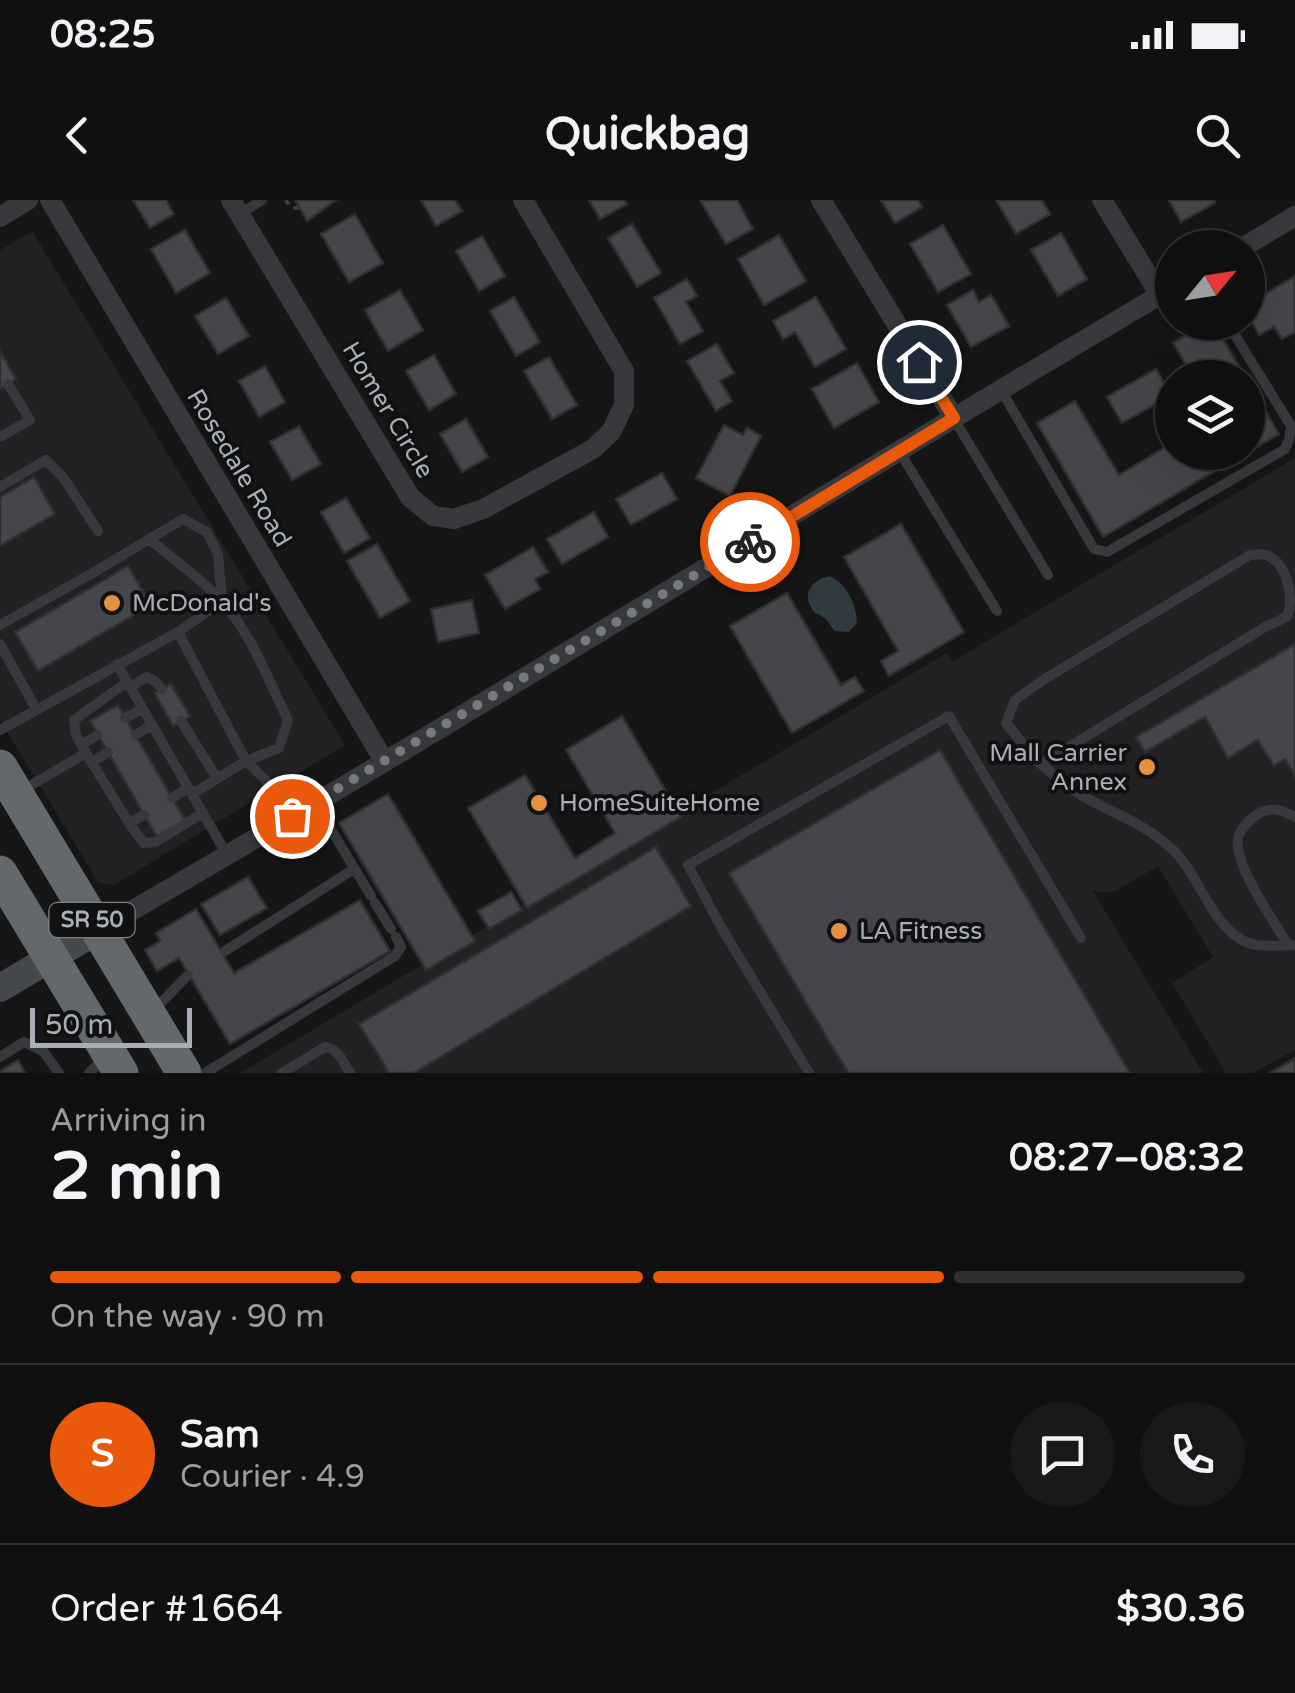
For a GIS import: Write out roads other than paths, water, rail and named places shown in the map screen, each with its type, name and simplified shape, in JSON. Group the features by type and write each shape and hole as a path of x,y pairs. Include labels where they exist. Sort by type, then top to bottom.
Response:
{"highway":[{"name":"SR 50","path":"8,780 184,1073"},
{"name":"SR 50","path":"0,873 52,958 106,1066"}],"street":[{"path":"0,217 28,200"},
{"name":"Rosedale Road","path":"50,200 384,762"},
{"name":"Homer Circle","path":"235,207 410,497 433,516 454,520 483,509 593,449 611,432 624,405 624,371 523,200"},
{"path":"821,200 954,418"},
{"path":"1102,200 1155,276"},
{"path":"1265,234 1295,216"},
{"path":"0,988 1155,299"}],"lane":[{"path":"235,207 262,200"},
{"path":"1002,390 1094,549 1107,552 1285,448 1290,440 1291,426 1238,340"},
{"path":"0,437 30,420 8,384"},
{"path":"954,418 1048,576"},
{"path":"899,451 997,611"},
{"path":"0,487 46,460 63,477 98,530"},
{"path":"0,625 183,518 207,532 218,554 222,602"},
{"path":"149,540 222,602 245,633 288,720 280,748 172,798"},
{"path":"1041,764 1286,616 1294,600 1290,579 1280,564 1266,555 1250,555 1043,680 1015,700 1006,724 1041,764 1071,789 1144,826 1176,854 1223,926 1245,942 1291,945 1244,868 1238,854 1238,836 1247,822 1264,811 1280,810 1295,817"},
{"path":"0,730 178,632 222,602"},
{"path":"178,632 246,761 279,793 292,816"},
{"path":"0,644 36,709"},
{"path":"117,664 227,855"},
{"path":"162,689 147,678 128,684 74,720 76,735 140,840 150,843 203,813"},
{"path":"126,718 142,709"},
{"path":"809,1073 720,927 688,865 949,716 1081,938"},
{"path":"181,722 217,778"},
{"path":"135,735 152,725"},
{"path":"87,753 98,735"},
{"path":"8,780 87,753 108,752"},
{"path":"205,1073 395,956 401,946 315,803"},
{"path":"129,823 144,815"},
{"path":"226,950 354,869"},
{"path":"149,1015 188,975"},
{"path":"0,1057 24,1042 43,1051 59,1073"},
{"path":"282,1073 330,1047 350,1073"}],"place":[{"name":"McDonald's","path":"112,603"},
{"name":"Mall Carrier Annex","path":"1147,767"},
{"name":"HomeSuiteHome","path":"539,803"},
{"name":"LA Fitness","path":"839,931"}]}
